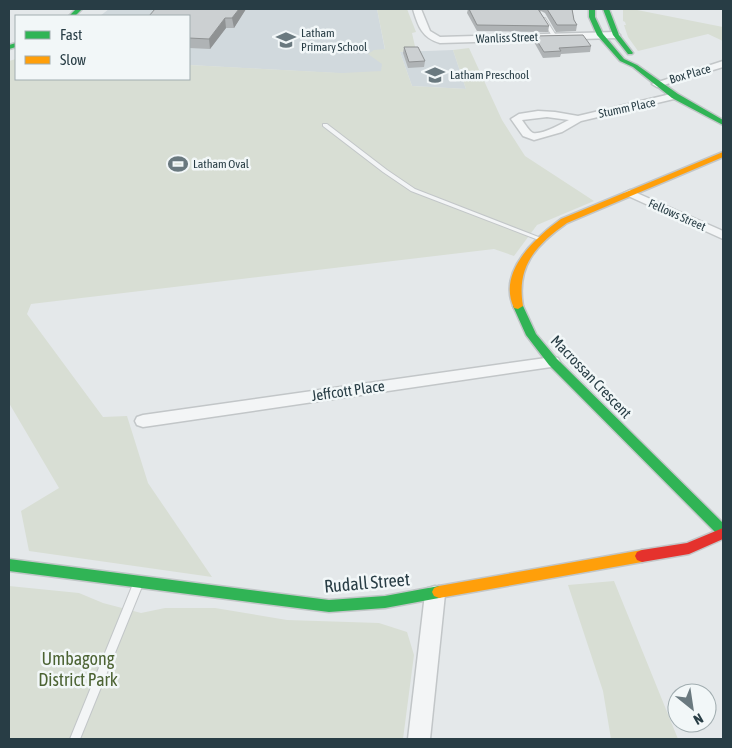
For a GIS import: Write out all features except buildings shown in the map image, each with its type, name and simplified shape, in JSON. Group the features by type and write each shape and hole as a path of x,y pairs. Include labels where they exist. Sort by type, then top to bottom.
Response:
{"street":[{"name":"Wanliss Street","path":"417,9 426,33 437,40 616,35"},
{"path":"592,9 592,17 600,35 622,60 635,66 675,96 723,123"},
{"path":"606,9 616,35 635,59 635,66"},
{"name":"Box Place","path":"657,84 723,64"},
{"name":"Stumm Place","path":"578,119 566,115 543,115 524,116 516,119 527,134 534,137 558,130 578,119 675,96"},
{"name":"Macrossan Crescent","path":"723,154 564,221 538,238 531,246 520,266 516,288 519,312 524,324 532,337 553,362 723,532"},
{"name":"Fellows Street","path":"630,193 723,236"},
{"name":"Jeffcott Place","path":"143,421 553,362"},
{"name":"Rudall Street","path":"9,565 328,606 384,602 435,594 689,548 723,532"},
{"path":"419,739 435,594"}],"lane":[{"path":"541,14 555,37"},
{"path":"325,124 385,171 414,190 538,238"},
{"path":"75,739 139,582"}],"shaded area":[{"name":"Latham Primary School","path":"109,9 377,9 390,76 190,65 190,15 101,15"},
{"name":"Latham Preschool","path":"453,50 466,89 412,86 400,52"}],"green space":[{"path":"377,9 407,9 416,32 412,33 416,51 400,52 412,86 466,89 453,50 469,48 502,120 525,156 594,201 537,225 514,256 494,249 31,304 27,314 103,417 127,416 148,483 212,577 29,551 21,511 59,488 9,403 9,61 15,59 15,80 190,80 190,65 342,73 381,71 382,64 368,54 374,50 385,49"},
{"path":"623,9 632,9 723,27 723,41 708,34 638,51 628,37 624,25 626,25 623,21"},
{"path":"614,581 667,712 667,733 676,733 678,739 611,739 603,691 568,585"},
{"name":"Umbagong District Park","path":"9,586 79,593 103,603 141,613 165,608 215,608 287,620 379,623 407,632 414,655 403,739 9,739"}],"traffic: fast":[{"path":"73,15 79,9"},
{"path":"592,9 592,17 600,35 622,60 635,66 675,96 723,123"},
{"path":"606,9 616,35 630,53"},
{"path":"9,47 15,45"},
{"path":"518,306 531,335 553,362 723,531"},
{"path":"9,565 329,606 385,602 439,592"}],"traffic: slow":[{"path":"518,306 516,292 520,267 534,246 564,221 723,154"},
{"path":"439,592 642,556"}],"traffic: jam":[{"path":"642,556 689,548 723,533"}],"place":[{"name":"Latham Primary School","path":"286,40"},
{"name":"Latham Preschool","path":"435,75"},
{"name":"Latham Oval","path":"178,164"}]}
